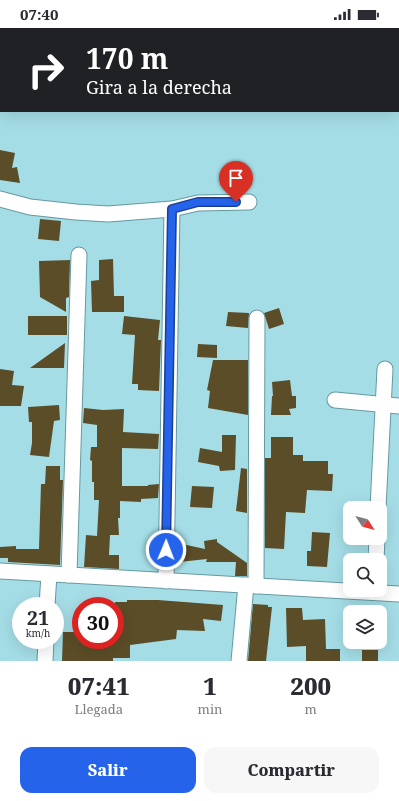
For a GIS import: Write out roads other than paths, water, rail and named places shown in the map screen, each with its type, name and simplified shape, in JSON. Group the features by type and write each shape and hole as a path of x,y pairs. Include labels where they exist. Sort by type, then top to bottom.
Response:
{"street":[{"path":"0,198 30,207 82,213 108,214 172,209 198,202 249,202"},
{"path":"166,581 172,209"},
{"path":"69,575 78,255"},
{"path":"239,661 251,586 258,318"},
{"path":"378,501 385,369"},
{"path":"335,400 399,406"},
{"path":"0,571 251,586 343,590"},
{"path":"48,597 49,574"},
{"path":"387,593 399,594"},
{"path":"45,661 46,649"}]}
